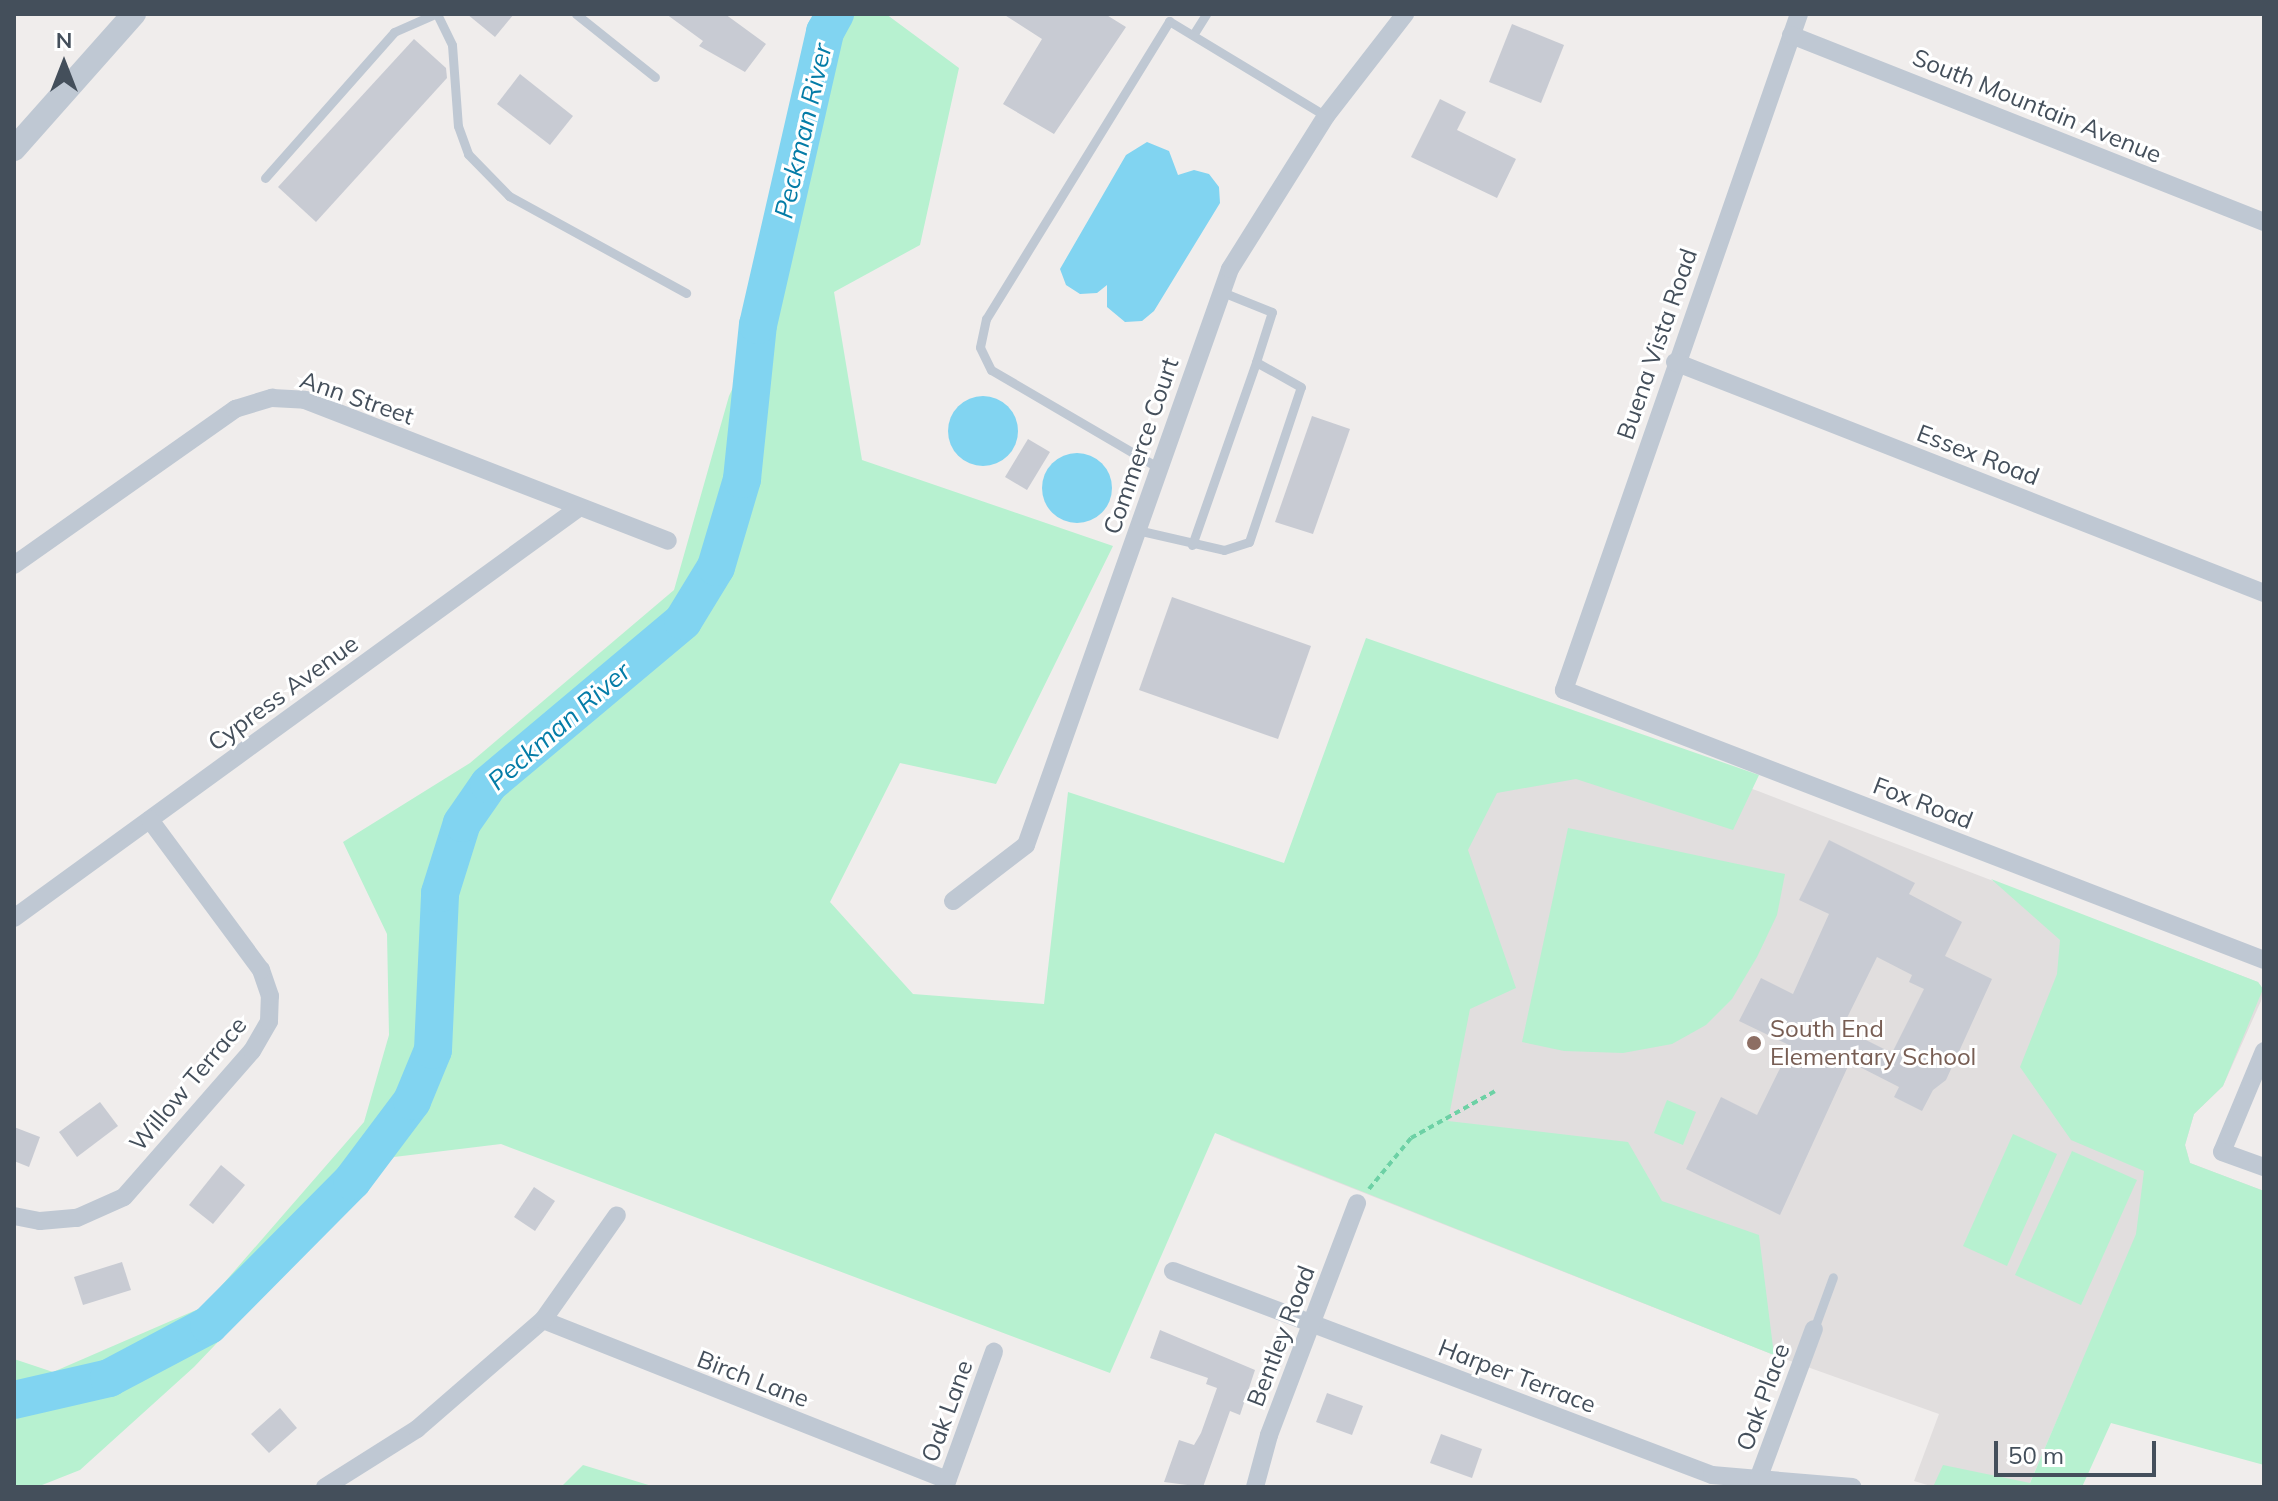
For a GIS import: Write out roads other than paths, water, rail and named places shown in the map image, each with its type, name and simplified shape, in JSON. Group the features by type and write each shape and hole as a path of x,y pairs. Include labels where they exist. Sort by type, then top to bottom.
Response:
{"street":[{"path":"14,149 134,14"},
{"name":"Commerce Court","path":"953,901 1026,845 1221,292 1254,226 1326,116 1405,14"},
{"name":"Buena Vista Road","path":"1564,690 1675,362 1799,14"},
{"name":"South Mountain Avenue","path":"1791,35 2264,222"},
{"name":"Essex Road","path":"1675,362 2264,593"},
{"name":"Ann Street","path":"14,565 235,409 272,398 305,400 668,541"},
{"name":"Cypress Avenue","path":"14,918 580,507"},
{"name":"Fox Road","path":"1564,690 2264,960"},
{"name":"Willow Terrace","path":"14,1216 40,1221 77,1218 124,1197 252,1051 269,1021 270,996 261,970 150,820"},
{"path":"2264,1051 2222,1152 2264,1167"},
{"name":"Bentley Road","path":"1255,1487 1269,1435 1357,1203"},
{"path":"325,1487 417,1429 543,1320 617,1215"},
{"name":"Harper Terrace","path":"1173,1271 1698,1470 1757,1482 1852,1487"},
{"name":"Birch Lane","path":"543,1320 946,1484"},
{"name":"Oak Place","path":"1757,1482 1814,1329"},
{"name":"Oak Lane","path":"946,1484 994,1352"}],"lane":[{"path":"265,178 394,32 436,14 452,45 458,126 468,154 509,196 686,293"},
{"path":"576,14 655,77"},
{"path":"1157,14 1326,116"},
{"path":"1193,35 1206,14"},
{"path":"1159,468 991,370 980,347 986,319 1169,21"},
{"path":"1192,545 1272,312 1221,292"},
{"path":"1137,530 1224,550 1249,542 1300,397 1297,381 1256,362"},
{"path":"1814,1329 1833,1277"}],"water":[{"path":"1147,142 1169,151 1178,175 1194,170 1209,174 1219,187 1220,203 1154,311 1142,321 1125,322 1107,307 1107,285 1097,293 1080,294 1066,285 1060,269 1126,155"},
{"path":"983,396 1008,406 1018,431 1008,456 983,466 958,456 948,431 958,406"},
{"path":"1077,453 1096,459 1106,469 1112,488 1106,507 1096,517 1077,523 1058,517 1048,507 1042,488 1048,469 1058,459"}],"waterway":[{"name":"Peckman River","path":"14,1400 109,1378 209,1325 352,1181 412,1101 433,1050 440,893 462,823 489,784 683,621 716,567 742,479 758,325 825,32 835,14"}],"place":[{"name":"South End Elementary School","path":"1754,1043"}]}
